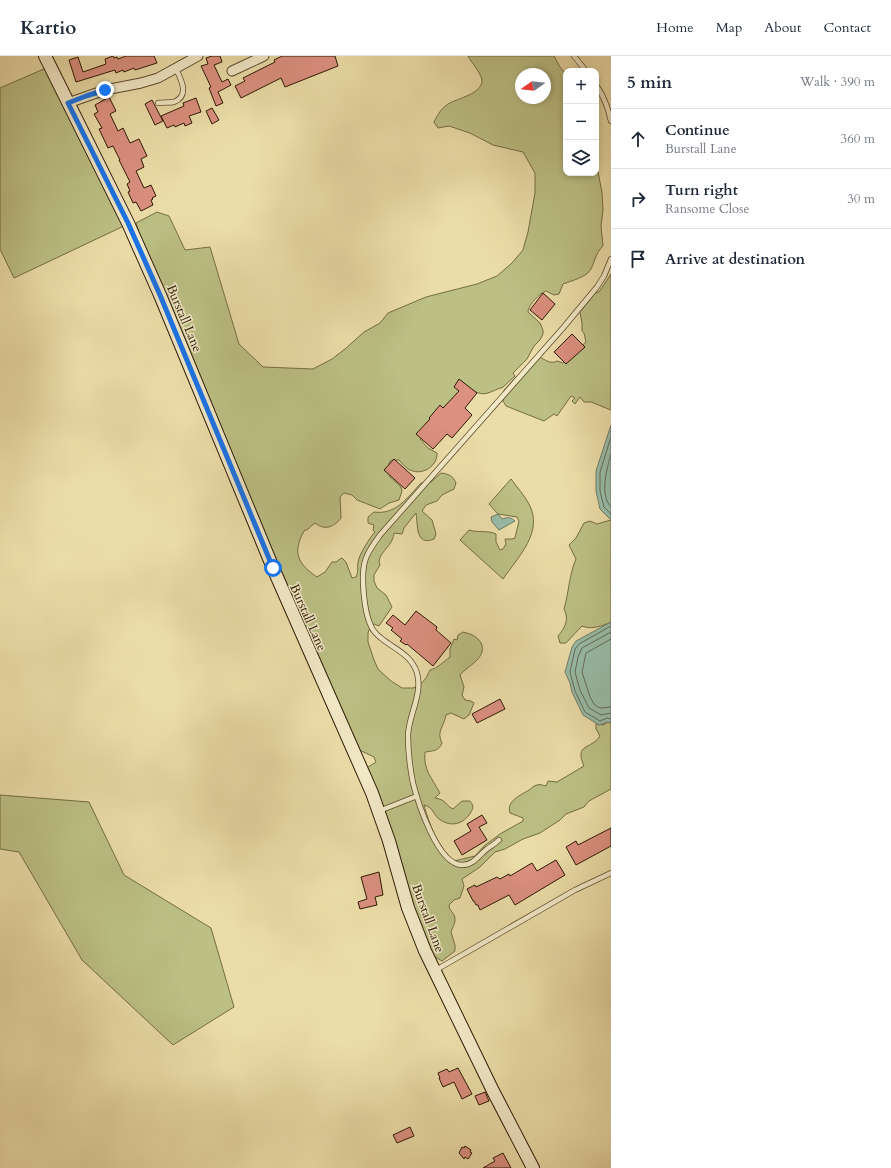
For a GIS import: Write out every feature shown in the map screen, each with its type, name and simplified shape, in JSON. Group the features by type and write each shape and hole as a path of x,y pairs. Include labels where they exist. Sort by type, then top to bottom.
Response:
{"street":[{"name":"Burstall Lane","path":"45,56 128,223 160,295 273,568 379,811 408,908 422,944 493,1092 533,1168"},
{"path":"68,103 105,90 149,81 176,69 198,56"},
{"path":"232,71 264,56"}],"lane":[{"path":"574,56 584,68"},
{"path":"158,103 177,101 182,95 183,84 176,69"},
{"path":"599,89 608,108 611,121"},
{"path":"499,840 486,849 474,862 464,865 454,863 442,851 435,840 424,816 411,772 408,736 410,718 418,693 419,683 416,672 410,660 402,652 382,639 371,627 367,616 362,578 366,559 380,535 563,328 604,276 611,258"},
{"path":"379,811 417,796"},
{"path":"434,971 575,890 611,873"}],"green space":[{"path":"468,56 554,56 563,70 563,176 599,176 602,192 603,210 601,226 603,246 597,254 589,272 563,284 559,294 554,295 546,291 532,303 528,312 540,323 543,334 527,359 513,373 515,376 502,388 484,394 469,389 424,437 420,439 428,448 437,453 437,458 432,466 424,471 415,472 407,468 399,460 391,460 389,463 390,477 401,487 402,491 399,500 389,503 380,509 357,500 352,495 344,493 340,497 341,518 332,526 322,527 315,523 304,531 298,546 298,552 301,563 317,577 325,572 332,562 336,562 342,558 346,562 352,578 356,577 360,555 375,532 373,530 374,525 368,523 368,517 374,512 389,511 395,508 406,500 421,483 431,482 441,473 454,479 456,483 454,489 442,495 437,501 426,505 422,511 432,520 436,534 434,539 428,541 423,540 420,537 416,513 404,528 402,534 394,533 390,543 381,555 379,562 380,565 374,575 374,581 377,588 386,595 392,607 379,626 374,624 371,625 368,633 368,642 378,669 391,681 402,688 413,688 420,685 430,670 450,657 450,649 454,639 457,640 458,635 463,632 474,636 481,643 482,653 476,661 460,675 464,687 462,695 465,700 474,703 469,715 464,719 451,713 446,715 440,732 440,739 442,743 441,746 435,750 425,752 425,764 440,793 435,798 444,801 453,809 462,801 470,801 473,809 461,822 453,824 439,819 431,809 424,805 435,835 443,849 454,861 475,856 484,846 500,834 523,821 523,818 510,813 509,809 512,802 518,796 534,786 546,786 548,781 557,782 584,766 581,759 582,750 600,736 596,729 596,723 603,725 608,722 611,723 611,789 589,801 584,807 566,814 560,820 540,833 495,852 480,867 462,879 464,886 460,898 454,900 449,905 455,917 451,932 455,945 455,951 442,961 425,951 362,771 376,762 374,757 351,746 160,295 136,223 157,212 169,216 185,250 210,247 239,344 263,367 313,369 332,359 364,332 380,323 388,313 426,297 477,284 497,276 512,263 523,250 535,193 535,173 523,152 493,145 470,133 449,126 438,128 434,122 439,114 450,103 469,95 478,89 481,85 482,78"},
{"path":"46,68 126,225 14,278 0,249 0,88"},
{"path":"611,274 611,410 591,402 584,402 580,397 575,404 572,401 575,398 571,396 557,416 554,414 544,421 506,406 503,401 504,390 516,377 521,376 539,357 550,362 557,361 563,363 586,342 582,331 580,312 595,293 599,292"},
{"path":"511,479 529,504 533,514 533,524 527,544 503,579 460,540 469,530 493,533 496,534 496,542 500,550 503,549 506,544 505,539 515,538 519,521 517,517 498,514 489,504"},
{"path":"611,520 611,622 593,628 582,626 566,643 560,643 558,636 566,623 566,613 564,609 576,559 569,545 576,538 584,523 590,521 597,524"},
{"path":"0,795 89,802 124,875 211,928 234,1007 173,1045 82,960 19,852 0,849"}],"water":[{"path":"611,425 611,520 600,509 596,491 596,471"},
{"path":"498,514 502,519 509,518 515,521 499,530 492,522 491,517"},
{"path":"611,622 611,723 608,722 599,725 583,715 572,692 565,672 572,647 576,641"}],"building":[{"path":"113,56 114,58 117,57 118,59 126,56 154,56 157,63 135,70 134,68 124,72 123,70 116,73 115,70 76,82 69,60 78,57 83,72 106,64 105,59"},
{"path":"220,56 222,62 214,65 222,82 228,79 231,85 218,92 223,103 216,106 209,88 211,87 201,66 208,64 206,58"},
{"path":"282,56 335,56 338,66 285,87 281,78 241,98 235,86 245,81 243,78 275,62 274,60"},
{"path":"109,97 116,111 110,114 118,131 123,128 130,143 139,139 147,156 141,159 144,167 136,171 144,188 151,185 156,196 151,200 153,205 141,211 136,202 133,203 128,192 130,191 127,184 130,182 113,146 108,148 99,129 102,128 94,114 98,112 95,105"},
{"path":"196,98 201,112 189,116 192,123 185,126 184,123 175,127 174,125 167,128 161,116 184,106 183,103"},
{"path":"152,100 163,121 155,125 145,104"},
{"path":"212,108 219,120 212,124 206,111"},
{"path":"543,293 555,304 542,320 530,310"},
{"path":"572,334 585,347 566,364 554,352"},
{"path":"459,379 477,393 465,408 472,415 452,438 447,434 433,449 416,434 430,419 429,418 440,405 443,408 459,391 454,387"},
{"path":"394,459 415,478 405,489 384,470"},
{"path":"416,611 437,627 436,630 451,643 433,666 407,644 406,645 400,641 402,639 391,630 393,628 386,623 393,615 405,625"},
{"path":"500,699 505,709 477,723 472,714"},
{"path":"482,815 487,823 479,827 487,840 462,855 454,841 471,831 467,824"},
{"path":"611,828 611,846 576,865 566,847 576,841 578,845"},
{"path":"556,860 565,875 515,905 509,895 480,910 478,905 476,905 473,901 467,889 475,885 476,887 497,877 500,879 509,874 510,876 532,863 537,871"},
{"path":"379,872 383,895 375,897 377,905 360,909 358,902 367,899 361,877"},
{"path":"458,1068 472,1094 462,1099 454,1082 443,1087 438,1073 447,1069 449,1072"},
{"path":"485,1092 489,1101 479,1105 475,1096"},
{"path":"410,1127 414,1136 397,1143 393,1135"},
{"path":"465,1146 471,1150 470,1152 472,1153 468,1159 465,1157 464,1159 459,1153 462,1147 464,1148"},
{"path":"503,1153 511,1168 483,1168 495,1161 493,1158"}],"route":[{"path":"105,90 68,103 128,223 160,295 273,568"}]}
